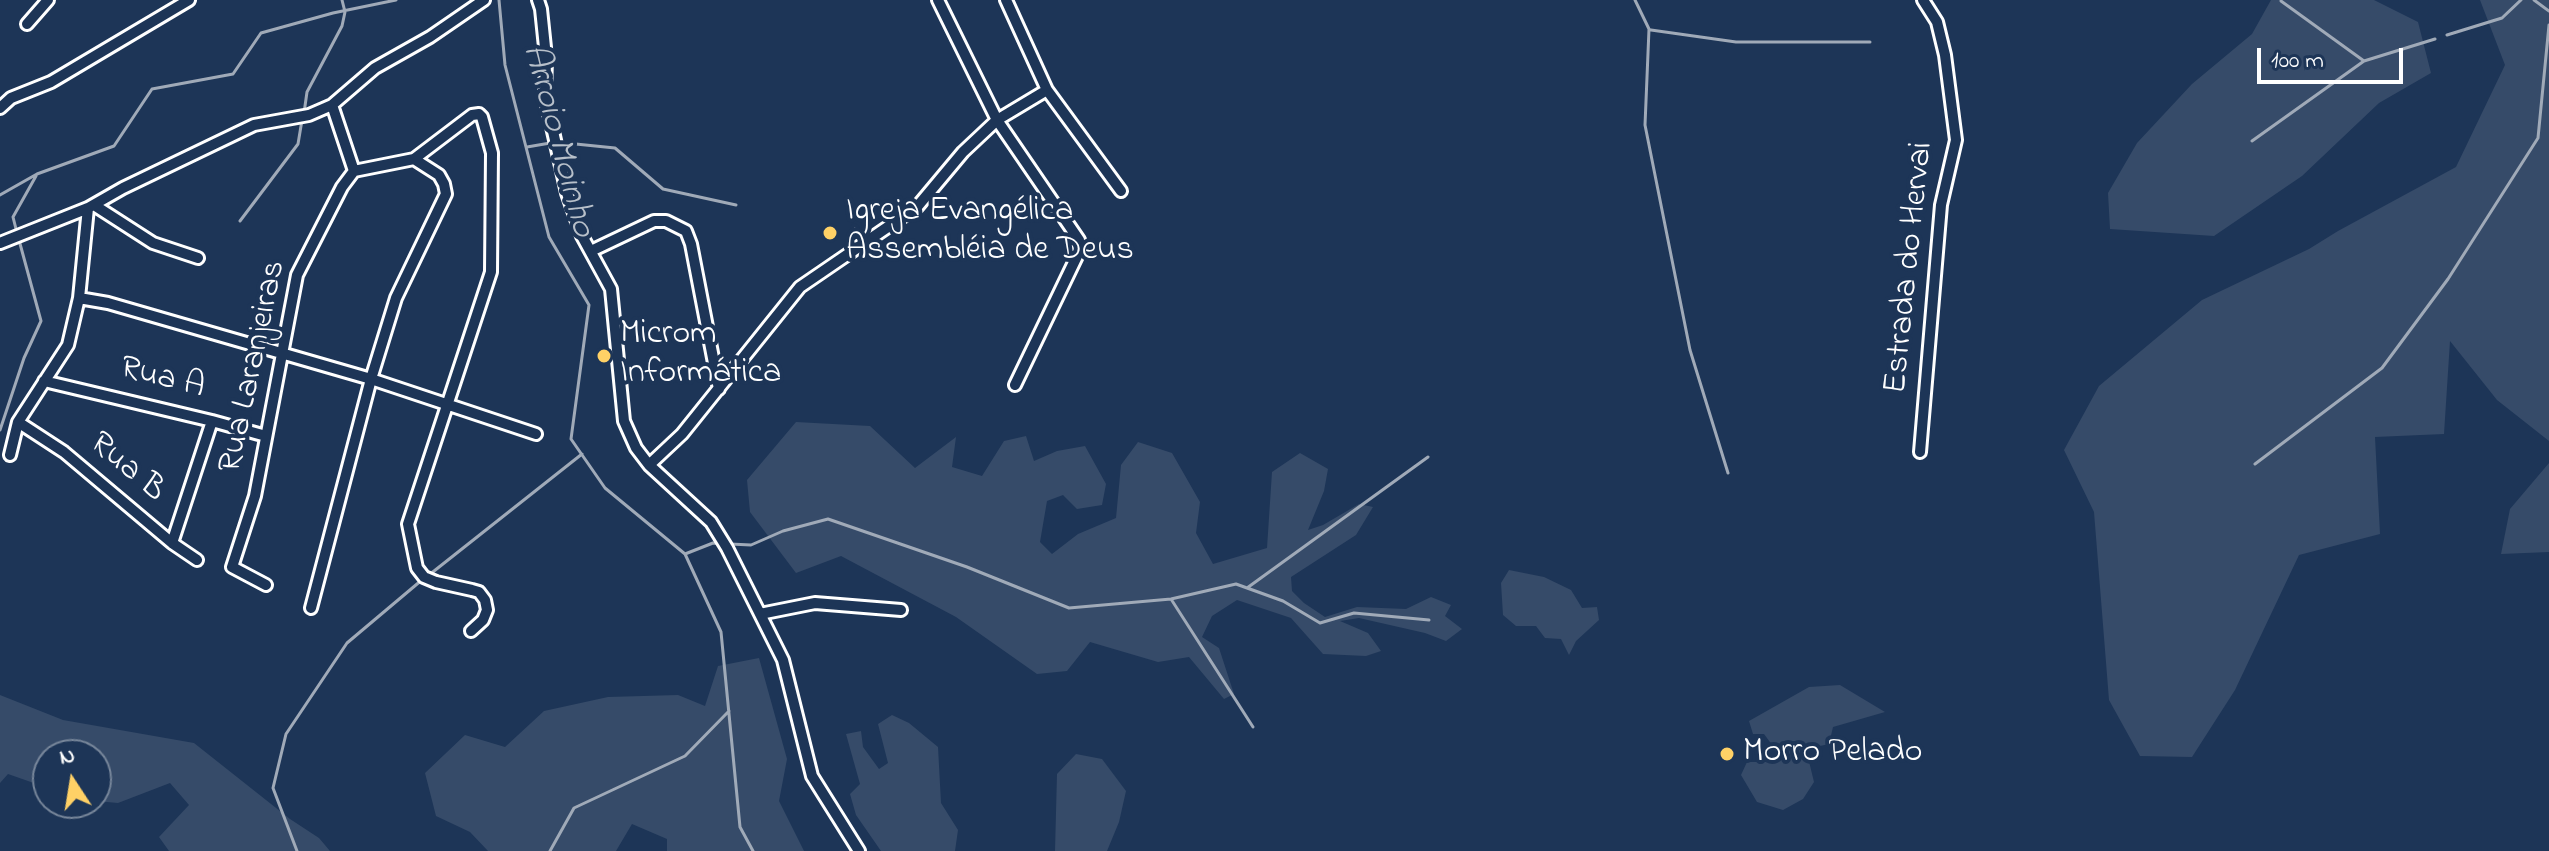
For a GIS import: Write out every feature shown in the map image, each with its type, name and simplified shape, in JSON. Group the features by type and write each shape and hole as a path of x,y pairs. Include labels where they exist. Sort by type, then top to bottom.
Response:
{"street":[{"path":"27,24 48,0"},
{"path":"0,108 11,98 51,82 189,0"},
{"path":"0,243 91,206 254,125 309,115 332,105 375,68 430,37 484,0"},
{"path":"538,0 546,57 545,96 567,193 582,236 611,289 624,421 636,448 649,465 711,522 727,548 783,660 812,776 859,851"},
{"path":"938,0 997,120 1079,240 1079,252 1015,385"},
{"path":"1006,0 1047,90 1121,191"},
{"name":"Estrada do Hervai","path":"1920,452 1941,205 1956,140 1945,55 1937,22 1923,0"},
{"path":"649,465 682,434 800,287 917,207 963,152 997,120 1047,90"},
{"path":"332,105 354,171 414,159 472,115 479,114 492,153 491,272 408,524 417,568 424,577 479,592 485,600 487,610 483,620 471,631"},
{"path":"311,608 371,379 396,298 446,194 439,175 414,159"},
{"name":"Rua Laranjeiras","path":"266,585 232,567 255,496 297,275 342,187 354,171"},
{"path":"91,206 153,243 198,258"},
{"path":"10,455 18,422 68,345 79,298 91,206"},
{"path":"591,251 654,221 666,221 686,231 719,389"},
{"path":"79,298 108,303 371,379 536,434"},
{"name":"Rua A","path":"44,381 266,436"},
{"path":"172,543 212,421"},
{"name":"Rua B","path":"18,422 64,452 172,543 197,560"},
{"path":"760,614 815,603 901,610"}],"shaded area":[{"path":"2271,0 2374,0 2418,22 2431,73 2379,103 2302,176 2214,236 2110,229 2108,193 2137,143 2192,84 2252,34"},
{"path":"2480,0 2549,0 2549,441 2497,400 2450,341 2444,434 2375,437 2380,534 2299,555 2235,690 2192,757 2140,756 2109,700 2094,512 2064,450 2099,386 2202,300 2309,249 2456,167 2505,65"},
{"path":"796,422 870,426 915,468 956,437 952,467 982,476 1004,441 1026,436 1034,461 1057,451 1085,446 1106,484 1102,505 1077,509 1063,495 1047,501 1040,542 1052,554 1078,534 1116,518 1121,465 1138,442 1172,453 1200,502 1196,533 1213,564 1267,548 1272,472 1300,453 1328,469 1324,491 1308,530 1359,504 1373,507 1356,535 1291,577 1292,591 1325,617 1357,607 1406,609 1431,597 1451,605 1445,616 1462,629 1446,641 1359,618 1340,621 1368,633 1381,651 1366,656 1323,654 1291,618 1237,600 1212,616 1202,637 1219,648 1234,694 1224,699 1189,657 1158,662 1090,642 1067,671 1037,674 956,617 841,556 796,573 750,512 747,480"},
{"path":"2549,463 2549,552 2501,554 2510,509"},
{"path":"1509,570 1544,577 1571,590 1582,608 1597,607 1599,620 1576,641 1569,655 1561,639 1545,638 1536,626 1516,626 1503,615 1501,583"},
{"path":"759,658 787,759 779,801 804,851 667,851 667,839 632,824 616,851 488,851 470,832 436,816 425,773 465,735 505,747 544,711 608,697 678,695 705,706 718,666"},
{"path":"1840,685 1885,712 1833,727 1829,744 1806,749 1814,782 1803,799 1783,810 1757,802 1741,775 1747,762 1773,762 1778,753 1764,734 1753,734 1749,721 1809,687"},
{"path":"0,695 63,720 194,743 290,819 319,838 330,851 169,851 159,837 189,805 170,783 118,803 112,802 112,739 32,739 32,782 8,774 0,783"},
{"path":"892,715 909,723 938,747 941,803 958,830 955,851 881,851 856,815 850,794 860,784 846,734 861,731 863,747 879,769 888,763 878,724"},
{"path":"1076,754 1102,759 1126,791 1119,822 1107,851 1055,851 1057,774"}],"waterway":[{"path":"304,113 307,92 342,26 345,12 342,0"},
{"path":"0,195 37,174 114,146 152,89 233,74 261,33 396,0"},
{"name":"Arroio Moinho","path":"499,0 505,65 549,237 589,305 571,439 605,488 685,554 721,632 740,827 753,851"},
{"path":"1635,0 1649,29 1645,125 1690,350 1728,473"},
{"path":"2447,35 2502,18 2521,0"},
{"path":"2534,0 2549,11"},
{"path":"2281,1 2364,61"},
{"path":"2255,464 2382,368 2448,279 2538,138 2549,25"},
{"path":"1651,30 1736,42 1870,42"},
{"path":"2252,141 2364,61 2435,39"},
{"path":"240,221 298,144 302,120"},
{"path":"527,147 556,142 615,148 663,189 736,205"},
{"path":"17,233 13,217 36,176"},
{"path":"0,430 24,358 41,321 19,240"},
{"path":"429,575 582,454"},
{"path":"1247,588 1428,457"},
{"path":"730,544 751,545 783,531 828,519 967,567 1069,608 1171,599 1236,584 1283,601 1320,623 1354,613 1429,620"},
{"path":"685,554 713,543 722,544"},
{"path":"297,851 273,788 286,734 347,643 423,579"},
{"path":"1171,599 1253,727"},
{"path":"550,851 574,808 685,756 729,711"}],"place":[{"name":"Igreja Evangélica Assembléia de Deus","path":"830,233"},
{"name":"Microm Informática","path":"604,356"},
{"name":"Morro Pelado","path":"1727,754"}]}
